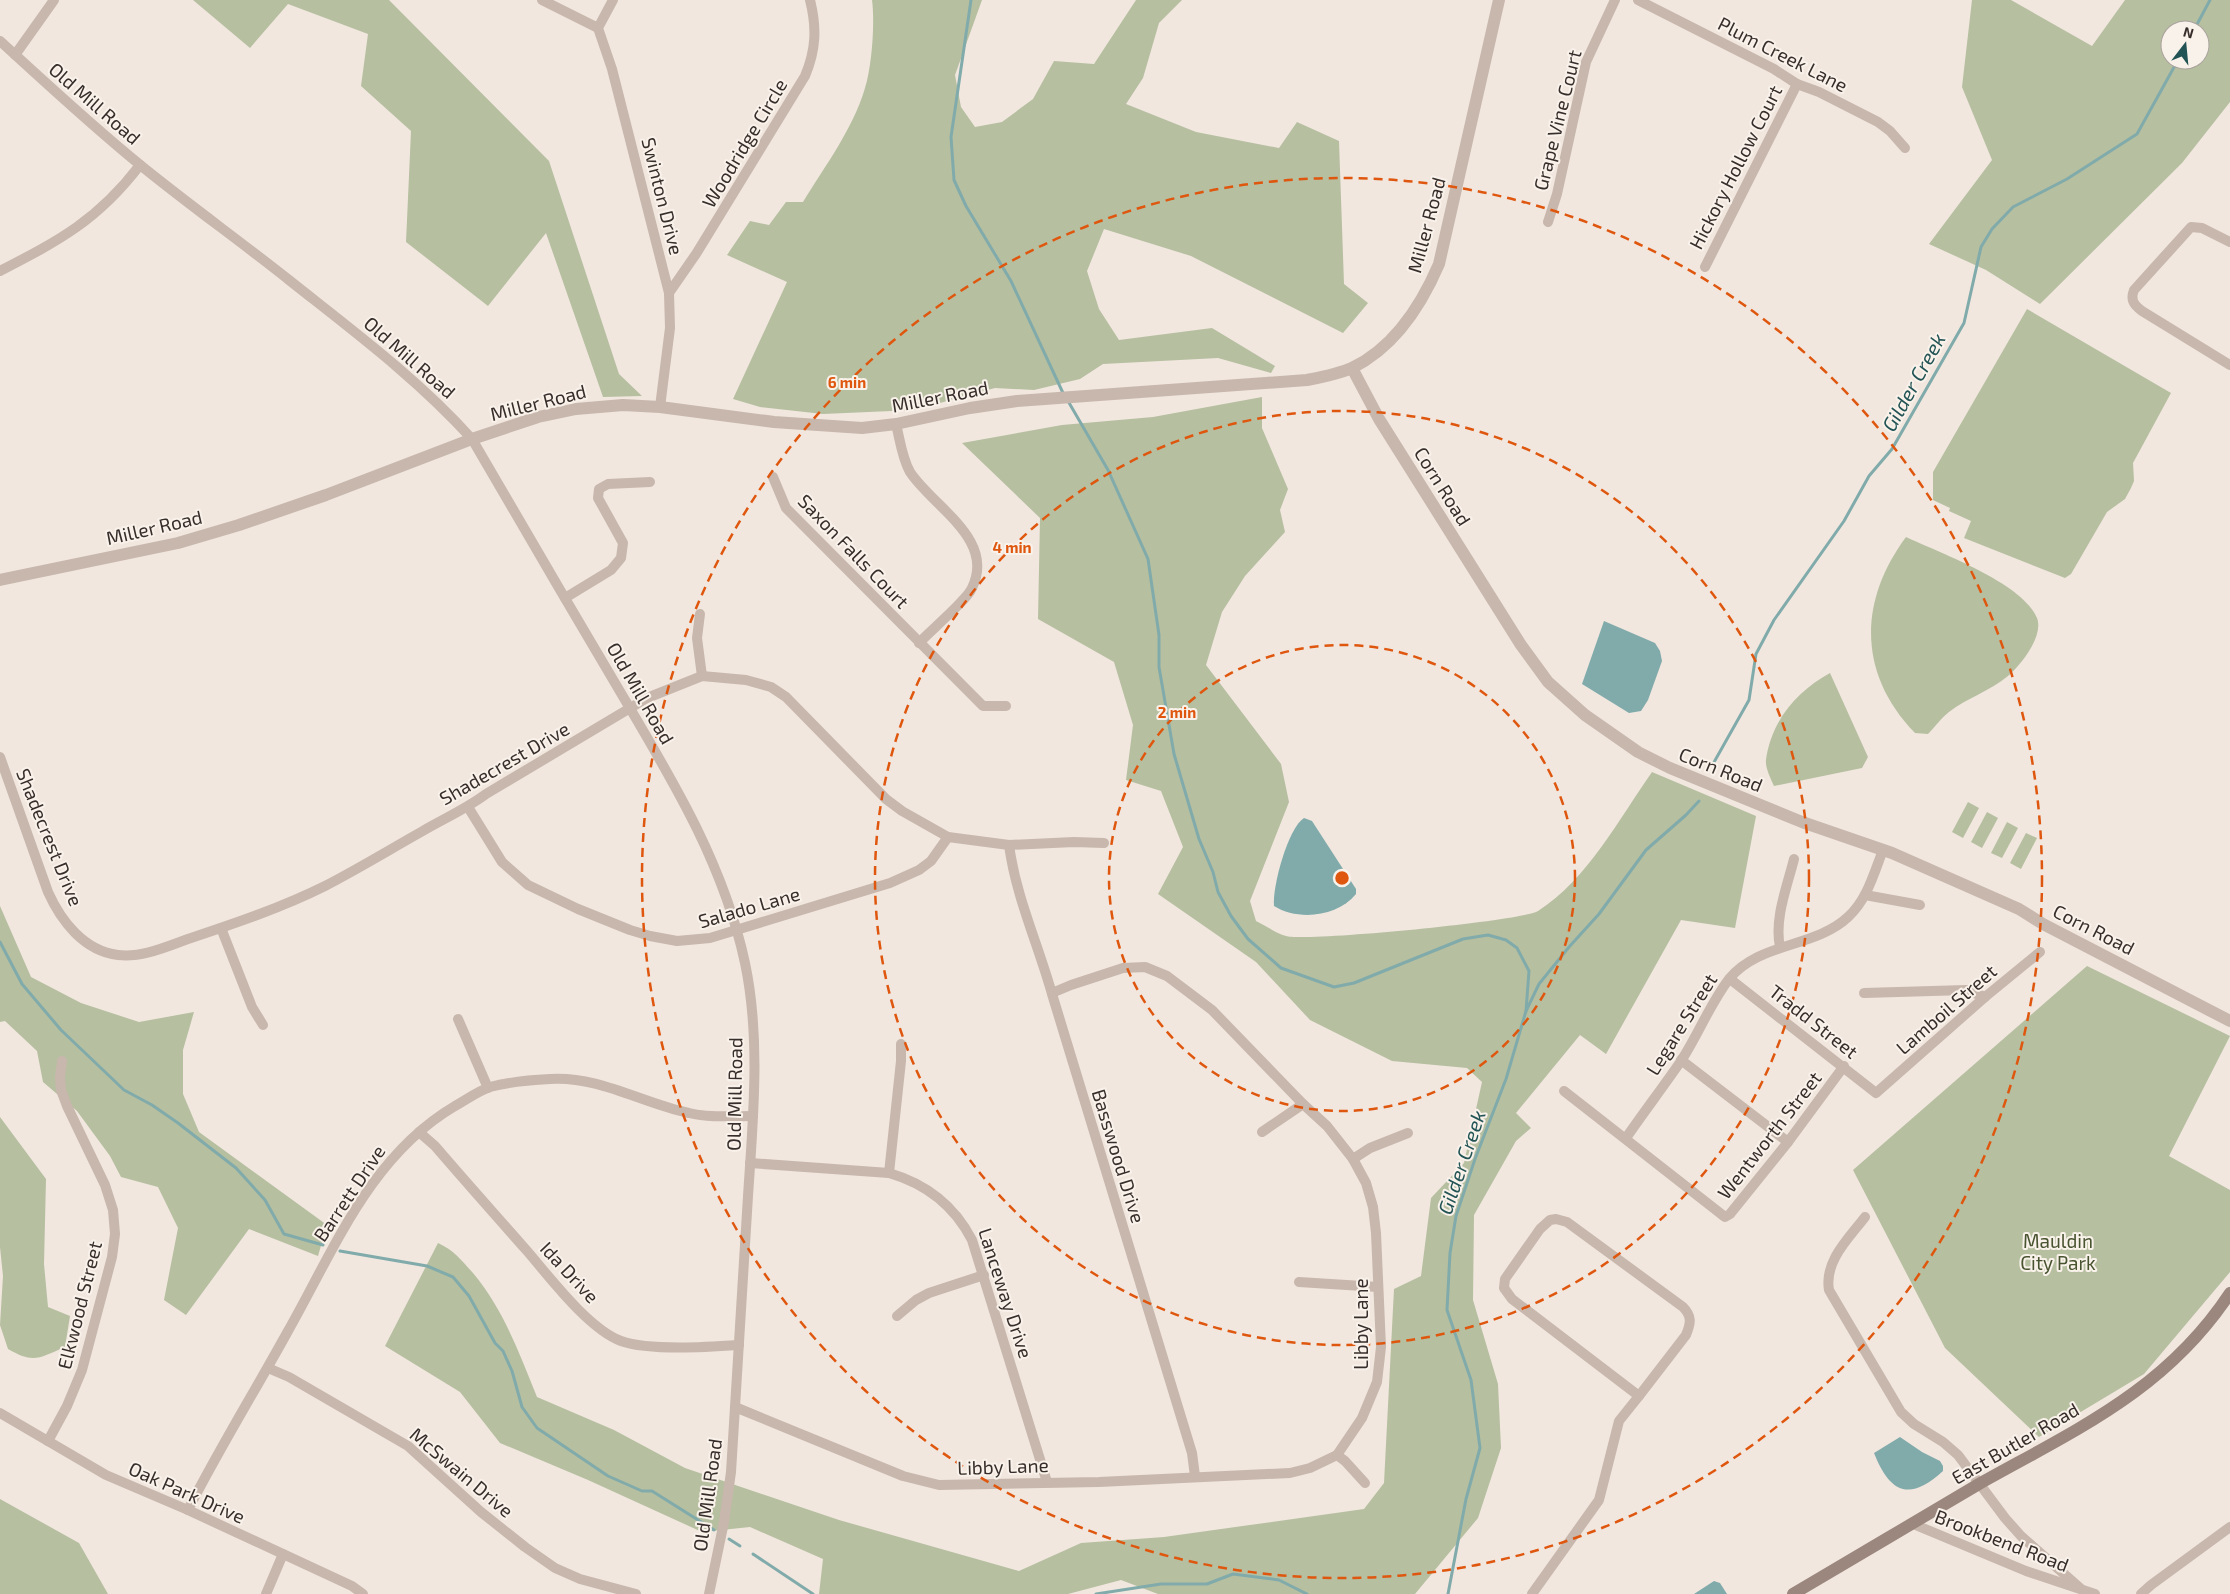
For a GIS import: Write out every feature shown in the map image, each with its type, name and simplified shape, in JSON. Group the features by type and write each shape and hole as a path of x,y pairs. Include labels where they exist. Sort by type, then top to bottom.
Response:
{"main road":[{"name":"East Butler Road","path":"1793,1594 2121,1403 2141,1389 2190,1345 2230,1293"}],"street":[{"path":"15,55 54,0"},
{"path":"542,0 598,28 613,0"},
{"name":"Woodridge Circle","path":"669,293 696,254 805,76 812,60 815,41 814,17 810,0"},
{"name":"Miller Road","path":"0,580 178,543 239,525 326,495 472,439 540,417 576,409 623,405 660,407 774,422 862,428 896,424 970,408 1067,397 1307,380 1352,368 1373,355 1398,333 1425,297 1436,270 1482,80 1499,0"},
{"name":"Grape Vine Court","path":"1548,222 1557,194 1586,62 1615,0"},
{"name":"Plum Creek Lane","path":"1638,0 1774,69 1797,84 1819,92 1878,122 1890,131 1905,148"},
{"name":"Swinton Drive","path":"598,28 612,69 669,293 670,328 660,407"},
{"name":"Old Mill Road","path":"0,41 73,108 140,165 337,318 446,410 472,439 686,806 712,859 728,897 746,966 752,1012 754,1056 753,1116 731,1472 724,1522 709,1594"},
{"name":"Hickory Hollow Court","path":"1705,267 1797,84"},
{"path":"0,271 54,244 78,228 115,196 140,165"},
{"path":"2230,242 2202,228 2191,227 2134,290 2132,298 2136,306 2142,311 2230,365"},
{"name":"Corn Road","path":"1352,368 1379,419 1503,618 1548,682 1610,734 1670,768 1802,822 1882,850 2019,909 2043,924 2230,1020"},
{"path":"896,424 902,452 909,470 962,529 971,541 976,554 977,572 972,590 919,643"},
{"name":"Saxon Falls Court","path":"773,477 786,508 982,706 1006,706"},
{"path":"565,598 611,570 622,558 623,543 598,498 599,488 608,484 650,482"},
{"path":"700,614 698,638 702,676"},
{"name":"Shadecrest Drive","path":"0,757 51,897 68,926 82,939 102,951 116,955 135,955 221,928 324,886 468,807 486,794 647,698 702,676 746,680 770,687 786,697 886,799 902,811 948,837 1009,846 1074,842 1104,843"},
{"name":"Salado Lane","path":"468,807 508,869 528,886 630,930 664,940 700,940 850,896 912,875 931,860 948,837"},
{"name":"Basswood Drive","path":"1009,846 1018,890 1052,993 1192,1453 1195,1476"},
{"name":"Legare Street","path":"1626,1138 1681,1060 1730,979 1751,960 1780,947 1827,931 1848,917 1865,895 1882,850"},
{"path":"1780,947 1777,935 1778,922 1794,859"},
{"path":"1865,895 1920,905"},
{"path":"221,928 243,987 263,1025"},
{"name":"Lamboil Street","path":"1876,1092 2040,952"},
{"name":"Libby Lane","path":"735,1407 903,1476 924,1482 953,1486 1100,1482 1290,1473 1310,1468 1337,1455 1362,1418 1377,1382 1381,1347 1373,1207 1366,1183 1353,1159 1327,1126 1303,1104 1212,1010 1167,976 1154,970 1134,967 1123,968 1052,993"},
{"name":"Tradd Street","path":"1730,979 1876,1092"},
{"path":"1864,993 1966,990 1985,997"},
{"path":"458,1019 488,1088"},
{"path":"889,1173 901,1061 901,1044"},
{"path":"1681,1060 1788,1142"},
{"name":"Elkwood Street","path":"48,1441 67,1406 82,1370 112,1257 115,1234 113,1210 105,1184 61,1090 62,1061"},
{"name":"Wentworth Street","path":"1626,1138 1725,1217 1730,1214 1788,1142 1844,1066"},
{"name":"Barrett Drive","path":"188,1510 315,1283 337,1238 389,1161 438,1116 488,1088 529,1081 571,1080 604,1085 690,1113 713,1116 753,1116"},
{"path":"1564,1091 1626,1138"},
{"path":"1262,1132 1303,1104"},
{"name":"Ida Drive","path":"419,1132 435,1146 560,1289 608,1334 626,1342 640,1345 709,1347 739,1345"},
{"path":"1353,1159 1370,1148 1408,1133"},
{"name":"Lanceway Drive","path":"750,1163 889,1173 922,1185 955,1212 972,1240 984,1275 1047,1482"},
{"name":"Brookbend Road","path":"1865,1217 1837,1254 1831,1268 1828,1282 1829,1290 1901,1412 1914,1424 1943,1442 1958,1455 2021,1536 2080,1588"},
{"path":"1532,1594 1599,1500 1619,1421 1639,1396 1686,1335 1690,1325 1690,1315 1683,1307 1567,1222 1556,1218 1550,1220 1540,1229 1505,1279 1504,1288 1507,1294 1639,1396"},
{"path":"898,1316 929,1293 984,1275"},
{"path":"1299,1282 1378,1287"},
{"name":"McSwain Drive","path":"268,1368 289,1377 408,1446 481,1512 555,1568 580,1579 636,1594"},
{"name":"Oak Park Drive","path":"0,1414 106,1475 188,1510 352,1586 363,1594"},
{"path":"1337,1455 1365,1483"},
{"name":"Brookbend Road","path":"1913,1524 2026,1571 2095,1594"},
{"path":"2142,1594 2151,1585 2230,1527"},
{"path":"266,1594 282,1554"}],"green space":[{"path":"193,0 389,0 549,161 619,374 642,396 603,397 546,233 488,306 406,242 411,131 361,86 368,34 288,4 250,48"},
{"path":"872,0 982,0 955,75 961,107 975,127 1002,122 1033,99 1054,61 1094,64 1136,0 1182,0 1159,23 1143,78 1126,104 1196,132 1279,148 1297,122 1339,141 1344,284 1368,303 1343,333 1191,256 1104,229 1087,271 1099,309 1119,340 1212,328 1275,366 1271,373 1218,358 1103,364 1080,379 1034,390 995,388 914,410 823,414 760,407 733,399 787,282 727,255 750,221 769,225 786,202 803,202 846,133 860,103 867,79 872,44"},
{"path":"1972,0 2011,0 2092,46 2125,0 2230,0 2230,102 2182,163 2040,304 1986,270 1929,244 1992,160 1962,87"},
{"path":"2027,309 2171,393 2133,463 2134,481 2125,499 2107,512 2071,574 2065,578 1964,538 1971,521 1949,511 1950,508 1933,500 1933,472"},
{"path":"1262,397 1262,428 1288,489 1280,510 1285,532 1245,576 1222,612 1206,665 1281,764 1289,802 1250,901 1256,921 1286,936 1331,936 1457,925 1524,915 1538,911 1556,898 1587,866 1652,772 1756,816 1735,928 1681,920 1606,1054 1580,1035 1516,1113 1531,1128 1516,1141 1474,1215 1473,1300 1498,1384 1501,1448 1478,1518 1415,1594 1158,1594 1121,1580 1068,1594 819,1594 823,1559 750,1527 702,1532 588,1480 500,1443 460,1392 385,1346 438,1243 449,1249 461,1260 494,1302 510,1332 537,1397 614,1430 685,1468 839,1520 1019,1571 1081,1543 1164,1537 1364,1509 1384,1483 1394,1289 1421,1276 1431,1198 1464,1163 1482,1082 1467,1068 1392,1061 1310,1020 1256,962 1158,894 1183,847 1161,791 1126,780 1133,725 1114,662 1038,619 1040,518 962,443 1062,425 1153,417"},
{"path":"1906,537 1959,560 1998,581 2029,605 2037,618 2038,625 2030,650 2008,676 1949,712 1928,734 1915,733 1896,710 1883,687 1874,662 1871,637 1873,612 1879,587 1890,562"},
{"path":"1830,673 1868,757 1862,768 1774,786 1766,763 1773,732 1797,698 1818,680"},
{"path":"1968,802 1979,808 1963,838 1952,832"},
{"path":"1987,812 1998,818 1982,848 1971,842"},
{"path":"2007,822 2018,828 2002,858 1991,853"},
{"path":"2026,833 2037,838 2021,869 2010,863"},
{"path":"0,906 31,977 81,1003 139,1022 194,1012 183,1050 183,1094 199,1132 327,1225 318,1256 249,1229 186,1315 164,1300 178,1228 158,1187 121,1177 110,1156 77,1111 43,1082 37,1051 5,1021 0,1022"},
{"name":"Mauldin City Park","path":"2087,966 2230,1036 2169,1156 2230,1190 2230,1272 2144,1374 2039,1437 1945,1348 1853,1170"},
{"path":"0,1117 46,1179 44,1264 48,1307 70,1316 65,1347 36,1358 24,1357 8,1349 0,1325 3,1276 0,1247"},
{"path":"0,1499 79,1543 108,1594 0,1594"}],"water":[{"path":"1604,621 1655,643 1660,651 1662,661 1648,700 1641,711 1629,713 1582,684"},
{"path":"1304,818 1312,821 1356,889 1356,894 1348,902 1328,912 1305,915 1294,914 1274,906 1278,872 1282,859 1292,833"},
{"path":"1900,1437 1922,1452 1940,1461 1943,1471 1920,1487 1902,1489 1894,1484 1880,1467 1874,1453"},
{"path":"1714,1581 1720,1583 1727,1594 1694,1594"}],"waterway":[{"path":"971,0 951,137 954,180 966,206 1011,281 1063,393"},
{"name":"Gilder Creek","path":"2199,20 2210,0"},
{"name":"Gilder Creek","path":"1713,764 1749,700 1756,654 1774,620 1844,521 1869,476 1892,449 1964,323 1981,247 1992,229 2013,207 2067,179 2137,134 2172,70"},
{"path":"1068,401 1108,470 1148,559 1159,635 1159,667 1174,754 1199,839 1213,872 1218,892 1231,916 1248,939 1281,968 1334,987 1354,983 1463,939 1488,935 1506,940 1517,948 1529,971 1526,1011"},
{"name":"Gilder Creek","path":"1448,1594 1466,1499 1480,1448 1471,1380 1447,1310 1450,1253 1456,1216 1475,1159 1506,1079 1526,1011 1539,984 1599,914 1646,850 1699,801"},
{"path":"0,942 22,984 61,1030 124,1090 152,1105 178,1123 236,1168 265,1200 284,1234 323,1245"},
{"path":"340,1251 427,1266 453,1277 469,1296 495,1343 503,1351 512,1371 522,1407 537,1428 608,1476 642,1491 652,1491 714,1530"},
{"path":"729,1539 740,1546"},
{"path":"753,1554 813,1594"},
{"path":"1096,1594 1161,1584 1207,1584 1233,1574 1279,1580 1307,1594"}]}
